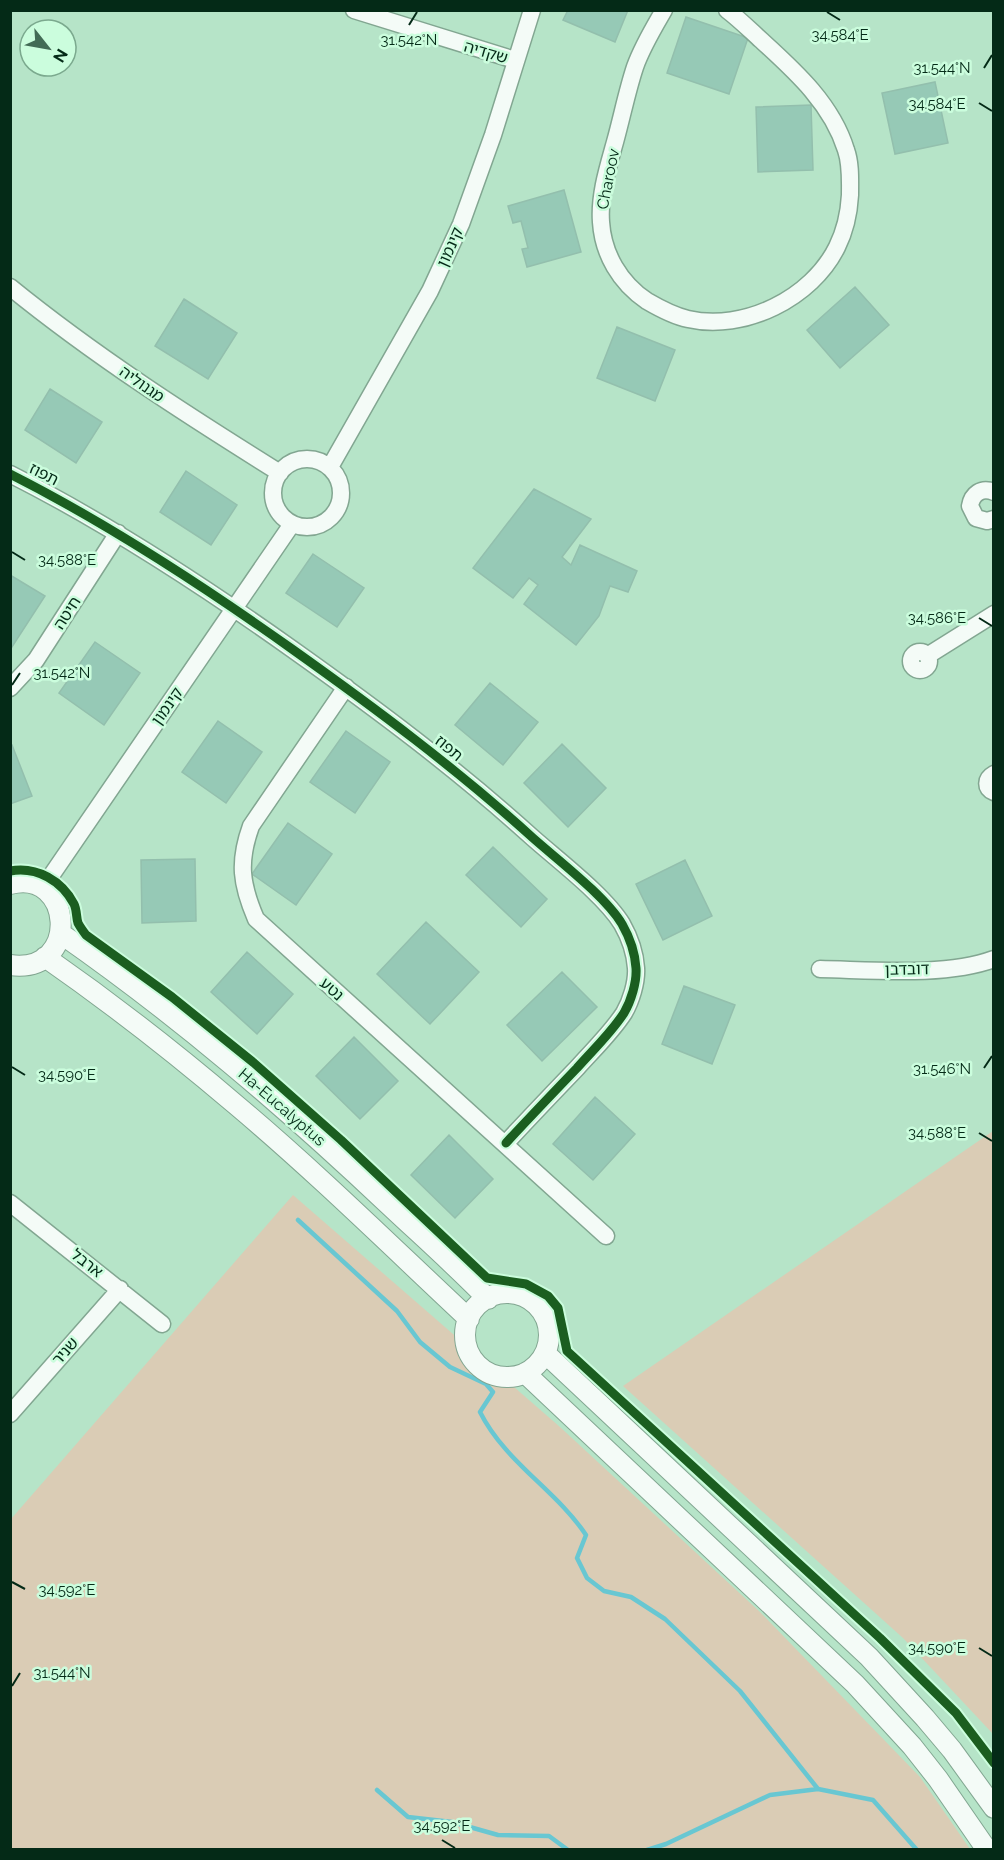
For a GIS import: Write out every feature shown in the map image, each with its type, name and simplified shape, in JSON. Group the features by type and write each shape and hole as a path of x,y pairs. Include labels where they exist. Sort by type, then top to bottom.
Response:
{"main road":[{"path":"10,884 30,883 42,889 58,906 61,915 57,944 45,957 36,963 21,966 10,965"},
{"name":"Ha-Eucalyptus","path":"60,933 174,1016 251,1079 311,1132 488,1299"},
{"name":"Ha-Eucalyptus","path":"45,957 134,1021 236,1104 469,1319"},
{"path":"498,1294 517,1295 530,1300 545,1318 549,1339 545,1353 540,1361 525,1373 511,1377 493,1375 475,1363 465,1343 466,1325 469,1319 478,1305 488,1299 498,1294"},
{"path":"545,1353 869,1657 932,1726 993,1808"},
{"path":"525,1373 855,1684 884,1714 925,1763 987,1850"}],"street":[{"name":"שקדיה","path":"354,10 515,60"},
{"name":"קינמון","path":"330,467 430,291 452,243 493,135 532,10"},
{"name":"Charoov","path":"664,10 635,67 604,183 601,221 606,249 617,273 632,291 656,306 688,319 714,321 742,320 779,304 802,290 824,269 838,246 849,214 850,179 847,150 831,115 798,73 727,10"},
{"name":"מגנוליה","path":"10,287 163,399 280,472"},
{"path":"298,460 321,461 330,467 337,475 342,494 336,512 321,525 301,527 284,518 274,501 273,491 280,472 298,460"},
{"name":"תפוז","path":"10,474 66,502 118,533 234,608 346,687 419,742 517,823 604,902 622,923 633,948 637,971 625,1011 610,1032 506,1143"},
{"path":"993,492 985,489 980,491 973,496 970,507 976,518 987,521 993,519"},
{"name":"קינמון","path":"42,889 292,524"},
{"name":"חיטה","path":"10,688 36,660 118,533"},
{"path":"927,656 993,614"},
{"name":"נטע","path":"346,687 251,826 243,846 241,869 246,895 256,919 292,954 506,1143 606,1236"},
{"path":"993,774 987,783 993,792"},
{"name":"דובדבן","path":"820,969 914,970 957,967 993,959"},
{"name":"ארבל","path":"10,1203 162,1324"},
{"name":"שניר","path":"10,1414 120,1289"}],"shaded area":[{"path":"993,1131 993,1734 903,1638 623,1386"},
{"path":"293,1195 560,1427 760,1612 920,1777 970,1849 11,1849 11,1519"}],"building":[{"path":"568,10 628,10 615,42 563,20"},
{"path":"686,17 748,38 729,94 667,73"},
{"path":"935,82 948,143 895,154 882,93"},
{"path":"811,105 813,170 758,172 756,107"},
{"path":"564,190 581,252 527,267 522,249 528,248 521,221 513,223 508,206"},
{"path":"855,287 889,325 840,368 807,330"},
{"path":"184,299 237,333 208,379 155,346"},
{"path":"617,327 675,350 655,401 597,378"},
{"path":"50,389 102,422 76,463 25,430"},
{"path":"186,471 237,505 211,545 160,512"},
{"path":"534,489 591,519 562,557 571,565 580,545 637,571 628,592 610,586 599,616 576,645 524,604 538,585 529,578 513,598 473,568"},
{"path":"313,554 364,588 337,627 286,593"},
{"path":"10,575 45,596 10,650"},
{"path":"95,642 140,673 104,725 59,693"},
{"path":"490,683 538,722 503,765 455,725"},
{"path":"218,721 262,752 226,803 182,772"},
{"path":"346,731 390,762 355,813 310,782"},
{"path":"562,744 606,788 568,827 524,783"},
{"path":"12,745 32,796 10,804 10,746"},
{"path":"288,823 332,854 296,905 252,874"},
{"path":"493,847 547,899 521,927 466,875"},
{"path":"195,859 196,921 142,923 141,860"},
{"path":"685,860 712,916 663,940 636,884"},
{"path":"426,922 479,972 430,1024 377,974"},
{"path":"247,952 293,994 257,1034 211,992"},
{"path":"562,972 597,1007 542,1061 507,1025"},
{"path":"684,986 735,1005 712,1064 662,1044"},
{"path":"354,1037 398,1081 360,1119 316,1076"},
{"path":"595,1097 635,1134 593,1180 553,1144"},
{"path":"449,1135 493,1179 455,1218 411,1175"}],"waterway":[{"path":"298,1220 397,1311 420,1342 450,1367 486,1384 493,1392 480,1412 503,1446 574,1519 586,1535 577,1558 587,1578 604,1591 631,1597 665,1619 740,1691 818,1789"},
{"path":"647,1850 666,1844 770,1795 818,1789 873,1800 917,1850"},
{"path":"377,1790 408,1817 452,1822 498,1835 549,1836 568,1850"}],"cycle path":[{"path":"10,474 83,513 154,556 323,671 475,788 581,879 614,913 627,935 635,962 634,985 627,1008 602,1041 506,1143"},
{"path":"10,871 39,873 56,882 74,904 78,923 86,935 172,997 254,1063 341,1140 487,1278 526,1284 548,1296 558,1308 567,1351 880,1638 956,1713 994,1763"}]}
